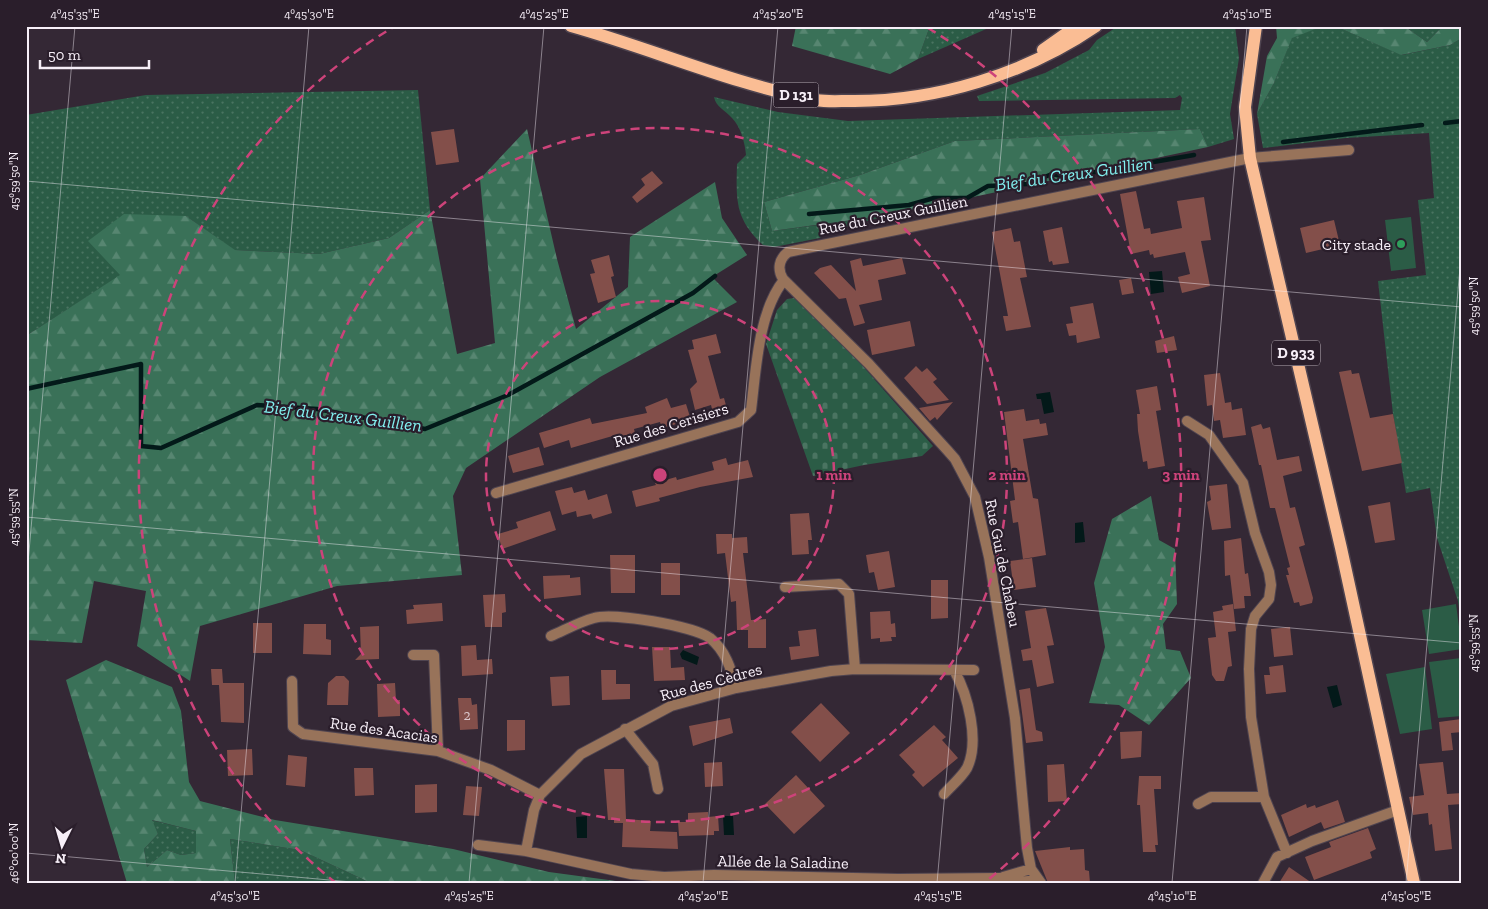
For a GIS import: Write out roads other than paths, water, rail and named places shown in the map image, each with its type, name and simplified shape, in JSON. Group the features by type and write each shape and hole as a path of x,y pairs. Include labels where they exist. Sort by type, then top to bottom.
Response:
{"main road":[{"name":"D 131","path":"571,26 748,84 818,101 876,102 943,90 997,76 1030,64 1072,42 1096,26"},
{"name":"D 131","path":"997,76 1033,56 1077,26"},
{"name":"D 933","path":"1249,26 1252,46"},
{"name":"D 933","path":"1256,26 1245,107 1250,158 1342,551 1414,883"}],"street":[{"name":"Rue du Creux Guillien","path":"784,280 779,270 781,260 788,252 1250,158 1350,150"},
{"name":"Rue des Cerisiers","path":"496,493 738,422 751,410 763,333 771,302 784,280"},
{"name":"Rue Gui de Chabeu","path":"784,280 869,364 948,451 975,497 989,557 1015,718 1027,848 1031,869 1040,881"},
{"path":"1188,421 1209,435 1243,483 1255,533 1269,572 1271,585 1269,598 1255,616 1251,629 1248,669 1251,717 1264,798 1287,853"},
{"path":"786,587 839,584 849,594 855,669"},
{"path":"551,636 595,617 648,620 693,630 710,638 728,658 736,688"},
{"path":"413,655 434,655 438,751"},
{"name":"Rue des Cèdres","path":"526,851 534,810 540,795 581,754 626,728 671,706 736,688 831,670 974,670"},
{"path":"944,794 966,769 971,757 972,734 969,710 964,688 954,670"},
{"name":"Rue des Acacias","path":"292,681 293,727 303,734 438,751 491,770 540,795"},
{"path":"626,728 653,764 658,789"},
{"path":"1198,804 1211,797 1264,798"},
{"path":"1263,883 1278,857 1398,810"},
{"name":"Allée de la Saladine","path":"478,845 526,851 631,874 664,877 714,875 898,879 1000,878 1018,882 1040,881"},
{"name":"Allée de la Saladine","path":"1000,878 1031,869"}],"waterway":[{"name":"Bief du Creux Guillien","path":"1445,123 1462,121"},
{"name":"Bief du Creux Guillien","path":"1283,142 1422,125"},
{"name":"Bief du Creux Guillien","path":"809,214 909,205 934,198 967,198 988,186 1027,184 1052,174 1066,177 1194,155"},
{"name":"Bief du Creux Guillien","path":"26,389 141,364 141,446 161,448 257,405 317,409 425,429 508,395 693,293 715,276"}],"place":[{"name":"City stade","path":"1401,244"}]}
